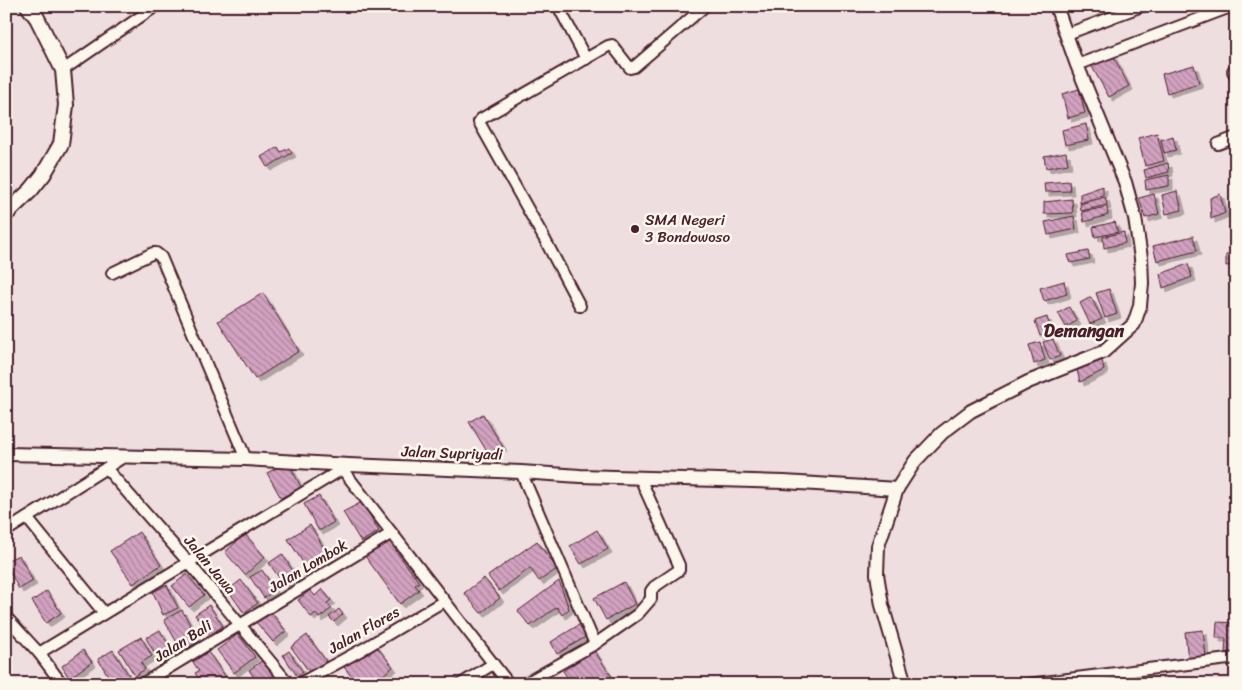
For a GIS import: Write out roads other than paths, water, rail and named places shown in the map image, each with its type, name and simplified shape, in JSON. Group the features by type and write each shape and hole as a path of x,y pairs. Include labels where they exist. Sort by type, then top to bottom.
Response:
{"main road":[{"path":"6,214 31,190 43,175 61,144 66,105 64,70 54,48 28,6"}],"street":[{"path":"64,70 156,6"},
{"path":"558,6 586,59"},
{"path":"580,306 479,122 481,119 612,45 630,68 634,67 705,6"},
{"path":"905,684 885,614 877,574 878,546 897,489 916,461 942,433 971,410 1028,382 1103,352 1134,324 1140,306 1142,283 1141,258 1125,182 1077,64 1056,6"},
{"path":"1067,34 1142,6"},
{"path":"1077,64 1232,6"},
{"path":"1236,70 1233,71 1236,77"},
{"path":"1218,144 1236,137"},
{"path":"112,273 149,254 156,253 161,257 246,459"},
{"name":"Jalan Supriyadi","path":"6,454 246,459 346,468 521,472 580,476 784,482 897,489"},
{"path":"6,531 125,456"},
{"name":"Jalan Jawa","path":"106,468 189,563 289,684"},
{"path":"39,653 346,468 392,533 510,684"},
{"path":"521,472 595,644"},
{"path":"524,684 595,644 638,614 651,597 652,589 680,568 640,478"},
{"path":"27,518 104,613"},
{"name":"Jalan Lombok","path":"240,624 392,533"},
{"name":"Jalan Flores","path":"299,684 444,600"},
{"path":"6,617 39,653 62,684"},
{"name":"Jalan Bali","path":"142,684 240,624"},
{"path":"1028,684 1236,658"},
{"path":"461,684 494,664"}],"place":[{"name":"SMA Negeri 3 Bondowoso","path":"635,229"}],"district":[{"name":"Demangan","path":"1084,331"}]}
